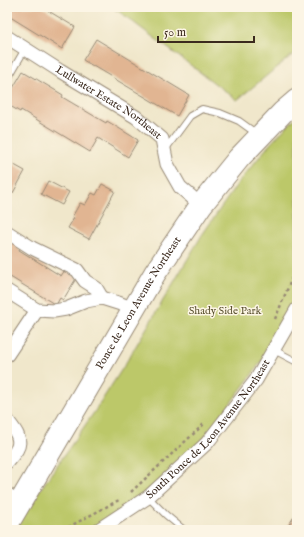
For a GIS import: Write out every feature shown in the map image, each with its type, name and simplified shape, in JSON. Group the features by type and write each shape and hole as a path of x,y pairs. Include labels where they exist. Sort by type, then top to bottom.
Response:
{"highway":[{"name":"Ponce de Leon Avenue Northeast","path":"7,525 13,499 134,309 155,273 201,205 239,158 283,112 297,100"}],"street":[{"name":"Lullwater Estate Northeast","path":"7,37 25,50 136,116 162,139 167,164 180,187 201,205"},
{"path":"7,232 32,248 77,270 85,281 96,288 102,298"},
{"path":"85,281 84,292 86,301"},
{"path":"7,291 37,310 54,311 66,309 86,301 102,298 134,309"},
{"name":"South Ponce de Leon Avenue Northeast","path":"98,530 148,497 207,443 256,380 297,309"},
{"path":"7,355 37,310"},
{"path":"7,420 17,434 19,443 17,449 7,462"}],"lane":[{"path":"7,80 25,50"},
{"path":"164,151 190,116 202,109 220,113 238,121 260,137"},
{"path":"274,350 297,362"},
{"path":"148,497 184,530"}],"path":[{"path":"274,323 297,266"},
{"path":"126,495 209,420"},
{"path":"63,530 120,499"}],"green space":[{"path":"111,7 297,7 297,51 237,100"},
{"name":"Shady Side Park","path":"297,116 297,296 275,342 200,443 142,497 94,530 12,530 95,411 124,366 202,235 238,183 270,144"}],"building":[{"path":"7,7 42,7 75,27 62,49 7,15"},
{"path":"96,39 189,95 177,116 83,60"},
{"path":"23,71 63,95 62,97 106,123 107,121 138,140 128,157 98,138 90,152 21,110 20,112 7,104 7,98"},
{"path":"7,161 25,171 13,193 7,189"},
{"path":"48,181 69,192 62,205 41,194"},
{"path":"102,184 115,191 89,239 68,228 80,203 85,205 92,193 96,195"},
{"path":"7,239 21,245 19,250 61,276 65,270 77,277 63,300 60,298 56,305 7,275"},
{"path":"297,512 297,530 294,530 288,526"}]}
